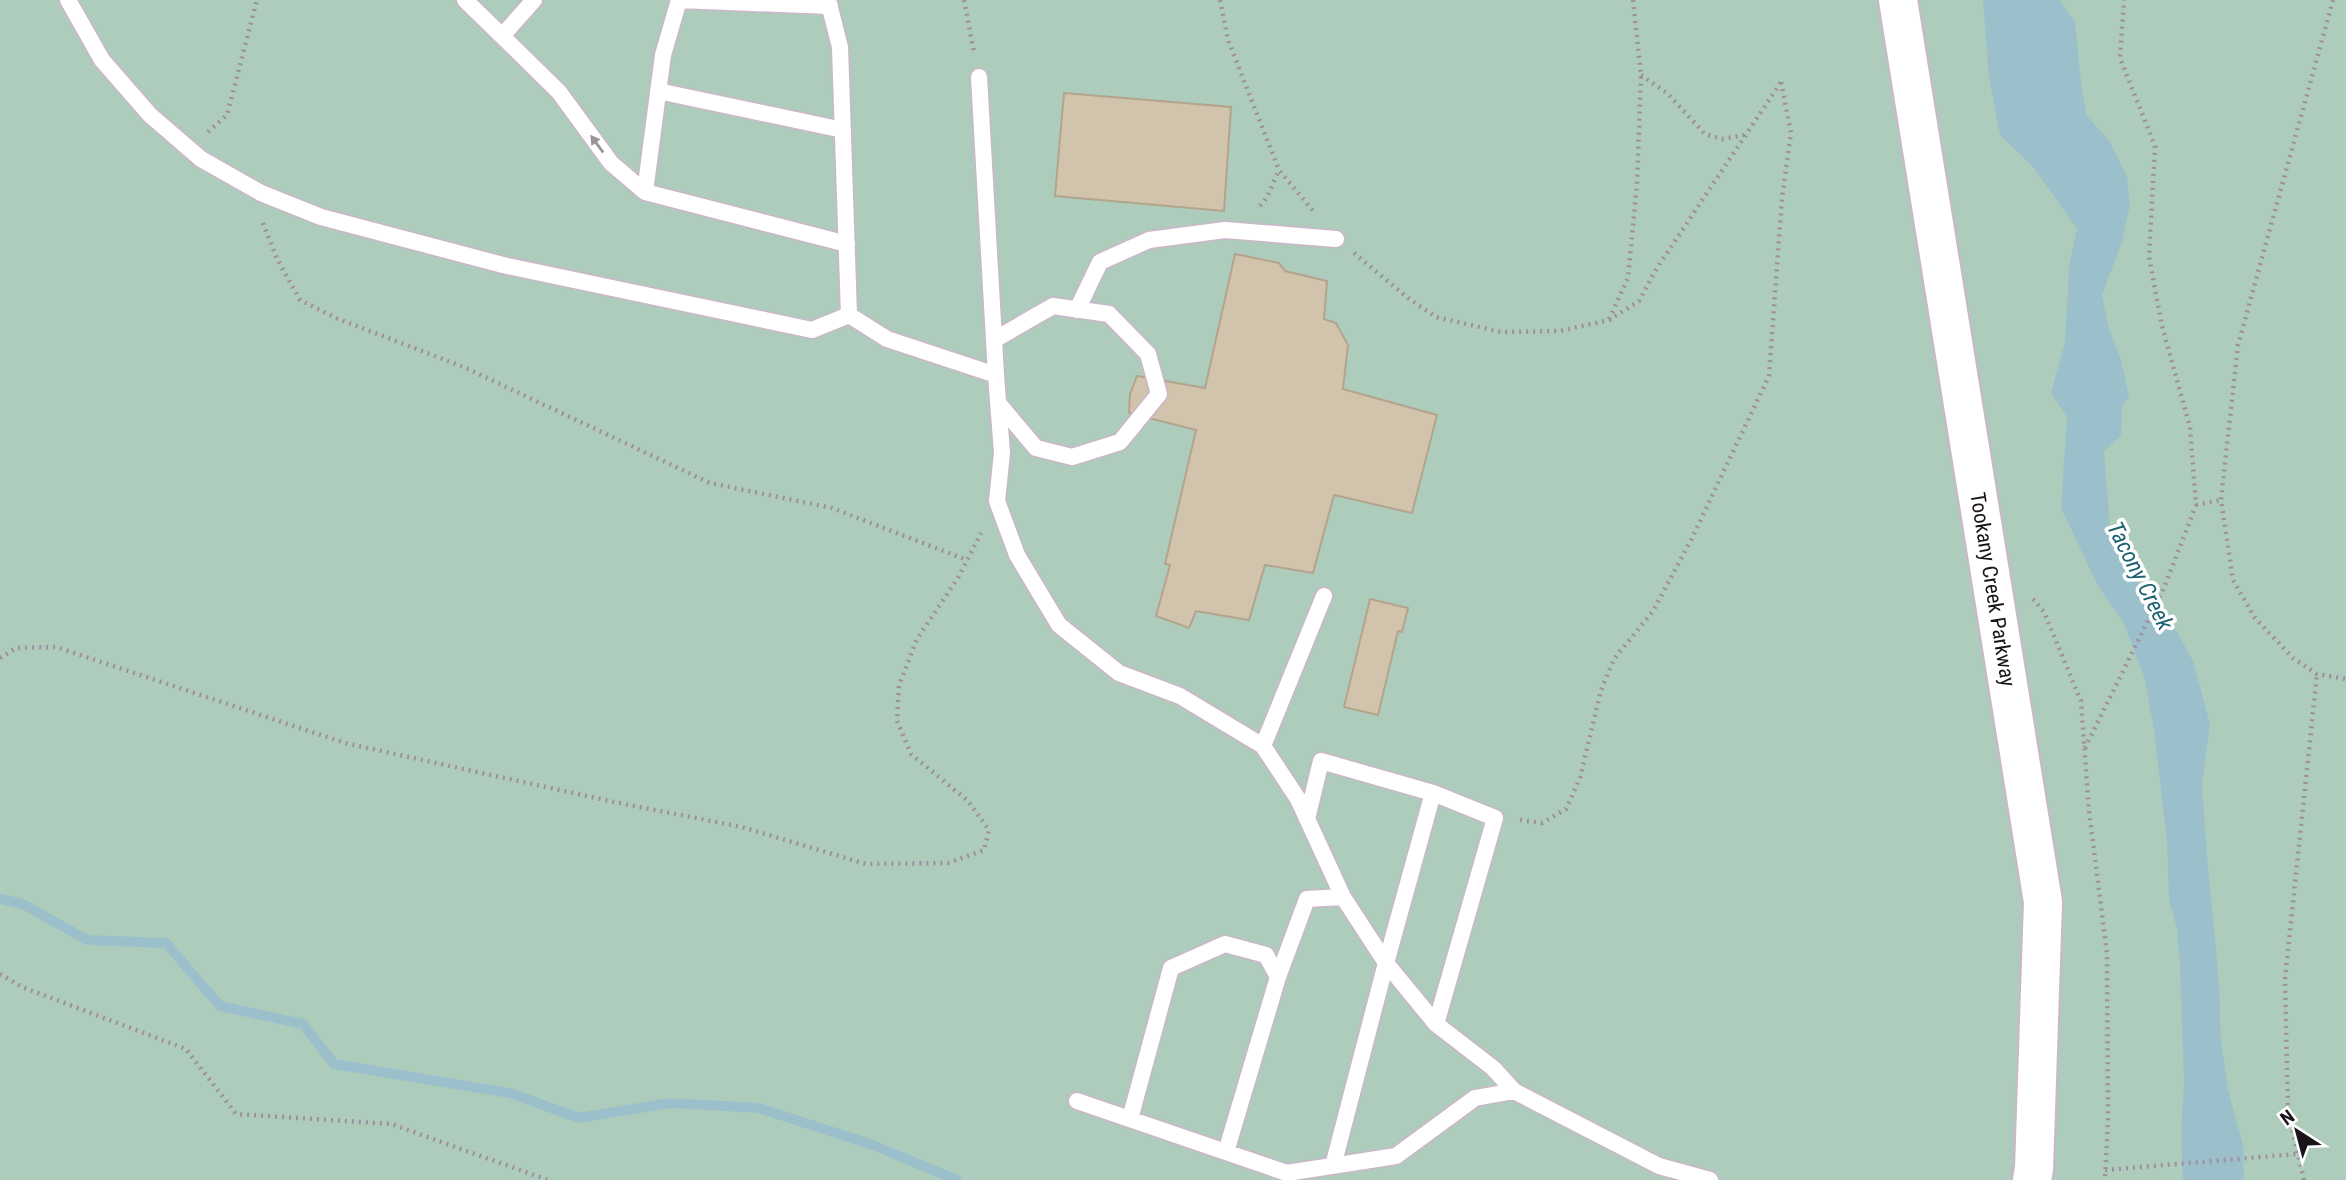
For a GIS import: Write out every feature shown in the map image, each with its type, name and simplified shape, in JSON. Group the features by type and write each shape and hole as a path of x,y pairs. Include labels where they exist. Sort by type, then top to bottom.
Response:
{"main road":[{"name":"Tookany Creek Parkway","path":"1898,0 2043,902 2032,1180"}],"lane":[{"path":"68,0 102,61 150,116 201,159 261,193 321,217 503,265 812,330 849,316"},
{"path":"465,0 559,92 611,163 645,192 847,244"},
{"path":"502,36 534,0"},
{"path":"645,192 663,55 679,0 829,3 840,47 849,316"},
{"path":"979,77 1002,453 997,501 1017,555 1059,625 1119,673 1180,696 1264,746 1298,799 1343,897 1386,963 1436,1024 1493,1068 1514,1091 1659,1166 1710,1180"},
{"path":"658,90 843,130"},
{"path":"1077,310 1100,262 1149,240 1225,230 1336,239"},
{"path":"994,340 1053,306 1109,314 1149,354 1159,394 1120,442 1072,457 1036,448 998,403"},
{"path":"849,316 887,339 996,375"},
{"path":"1264,746 1324,596"},
{"path":"1307,819 1321,761 1433,793 1495,818 1436,1024"},
{"path":"1333,1166 1433,793"},
{"path":"1226,1152 1278,977 1307,899 1343,897"},
{"path":"1130,1119 1171,968 1226,944 1266,955 1278,977"},
{"path":"1077,1101 1287,1173 1396,1156 1475,1098 1514,1091"}],"path":[{"path":"189,149 227,115 257,0"},
{"path":"964,0 979,77"},
{"path":"1220,0 1228,40 1279,170 1336,239 1408,298 1436,317 1501,332 1560,331 1609,320 1639,301 1655,271 1781,82 1791,132 1782,198 1769,376 1691,540 1653,611 1614,659 1601,690 1580,778 1566,809 1542,823 1495,818"},
{"path":"1609,320 1628,278 1637,184 1641,75 1633,0"},
{"path":"2085,748 2164,588 2196,505 2190,427 2162,326 2149,257 2155,146 2120,58 2124,0"},
{"path":"2333,0 2238,345 2221,500 2233,580 2255,618 2293,657 2317,674 2346,679"},
{"path":"1641,75 1667,93 1705,134 1722,139 1744,135"},
{"path":"1239,231 1267,197 1279,170"},
{"path":"239,181 261,219 277,259 300,300 336,318 466,368 710,483 832,508 967,560"},
{"path":"2196,505 2221,500"},
{"path":"0,657 16,648 56,647 345,743 742,827 866,864 948,863 984,850 989,830 968,800 911,754 897,721 900,685 917,639 967,560 997,501"},
{"path":"2027,593 2044,612 2081,701 2090,811 2107,954 2108,1121 2105,1180"},
{"path":"2304,1180 2288,1112 2285,979 2317,674"},
{"path":"0,974 22,987 186,1049 236,1114 391,1124 548,1180"},
{"path":"2105,1170 2297,1154"}],"green space":[{"path":"0,0 2346,0 2346,1180 0,1180"}],"water":[{"path":"1983,0 2060,0 2075,22 2087,116 2109,140 2127,176 2130,205 2122,242 2102,295 2108,326 2121,360 2129,396 2122,408 2121,436 2104,451 2111,541 2129,572 2169,617 2193,661 2210,724 2202,785 2207,855 2219,983 2221,1040 2228,1090 2243,1145 2244,1180 2183,1180 2181,1133 2184,1081 2180,966 2177,929 2169,900 2167,842 2154,730 2144,676 2123,622 2098,586 2061,508 2067,417 2051,393 2065,342 2069,267 2077,229 2034,168 2000,135 1989,78"}],"building":[{"path":"1064,93 1231,107 1224,211 1055,196"},
{"path":"1235,254 1279,263 1285,271 1327,281 1324,319 1336,323 1348,345 1343,389 1437,415 1412,513 1334,495 1313,573 1265,565 1249,620 1196,611 1189,628 1156,616 1170,565 1165,564 1196,430 1129,413 1130,394 1137,376 1205,388"},
{"path":"1370,599 1408,608 1402,632 1398,631 1378,715 1344,707"}],"waterway":[{"path":"0,899 23,904 87,940 166,943 220,1006 303,1024 334,1064 510,1093 579,1118 670,1103 759,1108 873,1145 957,1180"}],"water label":[{"name":"Tacony Creek","path":"2140,576"}]}
